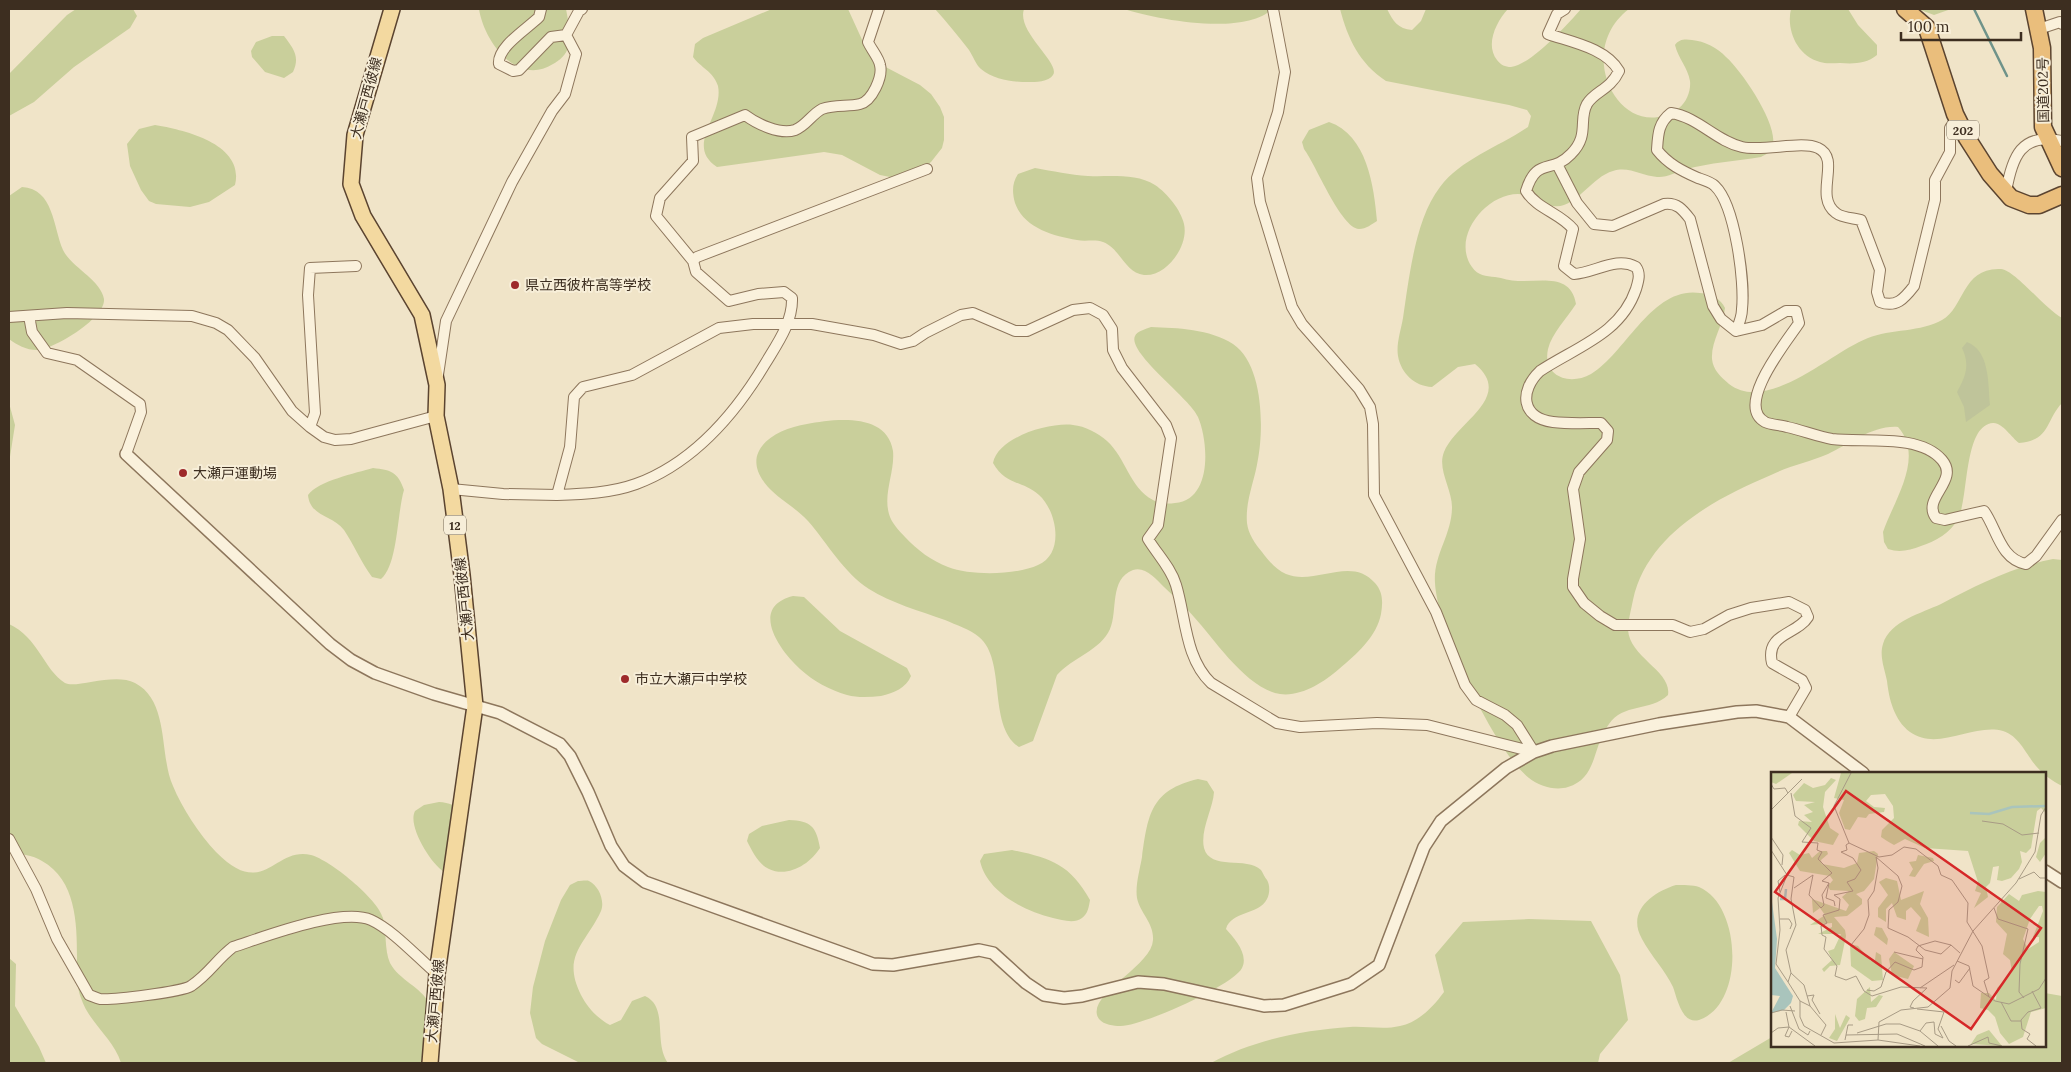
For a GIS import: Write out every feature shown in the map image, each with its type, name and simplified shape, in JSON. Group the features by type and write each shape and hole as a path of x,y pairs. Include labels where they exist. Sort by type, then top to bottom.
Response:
{"highway":[{"name":"202","path":"1905,9 1927,28 1957,118 1990,174 2011,198 2029,204 2039,205 2062,195"},
{"name":"国道202号","path":"2034,9 2042,48 2043,127 2055,140 2062,168"}],"main road":[{"name":"大瀬戸西彼線","path":"392,9 354,135 351,184 363,216 422,315 437,385 436,416 451,489 475,706 436,974 430,1063"}],"street":[{"path":"541,9 539,17 504,48 498,56 499,64 512,71 519,70 551,37 566,35"},
{"path":"566,35 578,11 582,9"},
{"path":"451,489 503,494 596,494 636,484 666,469 693,450 720,427 741,403 786,326 792,311 792,298 784,292 758,294 729,301 696,272 693,260 656,216 660,198 693,161 692,137 745,115 757,124 783,130 794,130 821,110 837,105 861,104 871,96 878,84 880,65 868,42 879,9"},
{"path":"1273,9 1285,72 1278,112 1257,178 1260,202 1292,307 1302,324 1359,388 1370,407 1373,424 1374,495 1436,612 1465,685 1476,700 1505,715 1517,725 1534,752"},
{"path":"1565,9 1558,14 1548,34 1588,48 1614,63 1619,71 1614,82 1588,102 1584,111 1584,130 1580,142 1571,154 1557,164 1540,169 1531,175 1526,191 1532,200 1565,219 1573,229 1564,266 1574,274 1588,273 1617,263 1629,263 1636,267 1639,276 1635,292 1615,325 1540,371 1532,378 1525,392 1526,402 1538,417 1552,422 1601,423 1608,431 1607,440 1579,472 1573,489 1580,539 1572,579 1573,588 1584,603 1615,625 1673,625 1690,632 1704,629 1729,615 1752,608 1789,602 1805,610 1808,617 1804,624 1785,633 1774,643 1770,654 1772,663 1802,680 1806,688 1789,717"},
{"path":"2039,29 2060,22 2062,24"},
{"path":"437,385 446,321 512,182 552,111 565,94 576,54 566,35"},
{"path":"1736,331 1743,307 1737,242 1730,212 1723,196 1714,185 1686,173 1665,160 1657,150 1661,122 1665,118 1671,113 1683,115 1731,143 1742,147 1754,149 1809,146 1820,148 1826,156 1829,166 1825,196 1830,207 1837,214 1861,220 1880,270 1877,292 1880,302 1889,305 1898,303 1905,298 1914,286 1935,200 1936,180 1950,152 1950,128 1957,118"},
{"path":"2006,192 2016,154 2031,142 2055,140"},
{"path":"1557,164 1577,203 1594,224 1613,226 1664,204 1670,203 1681,208 1690,219 1713,306 1721,319 1736,331"},
{"path":"693,260 927,169"},
{"path":"310,427 315,413 308,295 310,268 356,266"},
{"path":"557,495 570,447 574,397 583,387 632,375 719,328 753,324 786,326 812,324 874,335 901,344 913,341 961,315 973,313 1015,331 1038,328 1073,310 1090,308 1103,315 1112,329 1113,350 1122,368 1166,425 1171,438 1158,525 1148,539 1176,584 1194,658 1206,678 1277,723 1300,727 1377,723 1427,726 1534,752"},
{"path":"1736,331 1762,325 1786,311 1796,311 1799,316 1799,323 1763,376 1755,404 1756,410 1764,422 1814,432 1829,438 1908,443 1930,452 1943,460 1946,472 1946,481 1934,499 1932,507 1936,518 1945,520 1984,511 1992,522 1996,538 2011,557 2018,562 2026,564 2036,556 2062,520"},
{"path":"9,317 67,313 192,316 216,323 228,330 255,358 292,411 324,437 335,440 351,439 436,416"},
{"path":"29,316 32,332 47,352 77,360 140,404 141,412 126,454 330,644 351,660 375,673 500,713 560,744 570,756 588,792 611,846 624,866 645,882 873,964 893,965 979,950 993,953 1026,983 1044,995 1064,998 1082,996 1138,982 1164,984 1264,1006 1284,1005 1351,984 1379,966 1424,847 1441,821 1506,768 1534,752 1552,746 1659,724 1737,712 1756,711 1789,717 1862,772"},
{"path":"9,839 36,889 72,969 89,995 100,999 138,996 188,988 209,973 224,953 233,947 313,922 349,916 369,919 382,927 436,974"},
{"path":"2046,872 2062,882"}],"green space":[{"path":"76,9 133,9 137,16 130,28 74,67 34,102 9,116 9,74 67,15"},
{"path":"479,9 566,9 570,33 567,50 558,61 540,70 527,70 515,65 495,47 482,21"},
{"path":"772,9 848,9 869,55 876,62 920,85 931,94 940,107 944,117 944,140 942,148 931,162 918,172 895,178 880,175 842,155 824,152 717,167 708,158 704,149 704,140 716,108 718,86 710,73 693,57 695,44 703,38"},
{"path":"935,9 1024,9 1023,18 1026,27 1051,63 1054,70 1053,75 1042,81 1022,82 1004,80 986,73 979,67 969,50"},
{"path":"1124,9 1272,9 1259,17 1242,22 1222,24 1179,21"},
{"path":"1340,9 1387,9 1396,24 1412,30 1421,21 1426,9 1508,9 1496,27 1492,48 1499,62 1507,67 1511,67 1519,65 1539,52 1581,9 1629,9 1612,28 1604,49 1605,70 1611,90 1623,106 1639,116 1658,117 1679,108 1684,103 1688,96 1690,81 1675,45 1685,40 1701,42 1723,54 1741,74 1757,98 1770,124 1773,135 1772,149 1761,157 1695,167 1660,177 1630,170 1613,171 1605,174 1569,203 1561,206 1545,204 1532,197 1518,194 1504,197 1491,203 1471,226 1466,240 1466,254 1472,267 1480,274 1515,281 1554,281 1568,287 1573,294 1576,304 1556,331 1548,349 1547,359 1549,366 1559,376 1575,379 1591,374 1604,364 1654,310 1668,300 1683,294 1700,293 1708,294 1715,298 1725,308 1712,352 1712,359 1716,370 1729,384 1745,391 1762,391 1799,378 1868,338 1925,327 1942,320 1950,314 1965,289 1979,274 1988,270 2001,269 2014,276 2047,307 2062,318 2062,403 2042,434 2029,441 2019,443 1996,423 1983,427 1976,436 1972,449 1958,519 1942,536 1913,549 1892,550 1888,549 1884,542 1883,532 1900,493 1908,465 1909,452 1906,439 1898,427 1889,427 1871,432 1828,454 1785,469 1749,485 1706,508 1686,522 1652,556 1641,577 1633,600 1628,630 1630,640 1636,649 1664,679 1668,686 1668,695 1653,704 1629,710 1615,717 1604,733 1590,769 1578,783 1558,788 1547,787 1537,783 1529,778 1515,763 1484,716 1456,657 1438,603 1435,583 1437,563 1449,527 1452,507 1450,493 1443,472 1442,459 1450,441 1479,409 1486,398 1489,387 1486,376 1475,364 1458,367 1432,387 1425,386 1409,378 1402,368 1398,356 1398,342 1414,250 1431,200 1449,177 1469,161 1528,127 1531,116 1527,110 1509,105 1386,81 1369,66 1356,50"},
{"path":"1791,9 1848,9 1858,25 1877,45 1877,55 1864,62 1855,63 1825,63 1812,59 1799,48 1795,41 1790,25"},
{"path":"1918,9 1951,9 1934,15"},
{"path":"272,36 284,36 295,53 296,62 293,72 284,78 265,72 252,57 251,51 256,42"},
{"path":"1329,122 1342,129 1352,138 1360,150 1371,178 1377,221 1364,228 1359,229 1352,226 1344,218 1304,149 1302,142 1309,130"},
{"path":"155,125 196,135 222,149 231,159 236,171 235,185 209,202 190,207 156,204 149,201 141,190 130,166 127,144 139,129"},
{"path":"1035,168 1068,174 1123,176 1148,181 1164,192 1180,213 1185,232 1180,250 1161,271 1144,275 1132,270 1114,249 1103,242 1080,241 1049,233 1032,225 1019,212 1013,195 1013,188 1018,174"},
{"path":"22,187 33,189 46,202 51,211 63,250 72,262 92,280 102,292 104,299 97,315 77,332 54,345 37,350 22,347 9,339 9,196"},
{"path":"1151,327 1204,332 1224,339 1243,353 1256,381 1261,414 1260,446 1247,515 1248,527 1252,538 1270,561 1286,574 1297,577 1309,577 1355,571 1365,575 1378,586 1382,597 1379,622 1359,651 1346,664 1326,679 1304,691 1280,694 1268,690 1244,674 1187,609 1154,577 1142,570 1133,570 1125,574 1120,580 1112,622 1106,636 1100,643 1057,675 1033,741 1019,747 1009,737 1003,724 993,661 987,647 979,637 958,625 887,598 860,582 844,566 808,521 768,487 759,474 756,463 758,453 772,437 795,427 818,422 844,420 870,424 881,430 889,438 893,451 887,498 890,517 898,529 915,546 936,562 958,570 994,573 1029,568 1047,559 1052,552 1055,542 1054,521 1045,502 1039,495 1033,490 1003,476 993,463 997,454 1004,446 1026,433 1063,425 1087,428 1107,441 1119,456 1138,488 1153,500 1167,504 1175,503 1187,500 1196,492 1204,469 1205,455 1202,428 1193,409 1149,364 1135,344 1136,334"},
{"path":"1967,342 1975,346 1984,360 1988,378 1990,405 1966,422 1964,407 1957,392 1966,370 1966,360 1962,348"},
{"path":"9,403 15,425 9,463"},
{"path":"373,468 393,473 399,479 404,490 394,551 387,572 381,579 372,577 344,530 334,521 317,512 313,508 308,495 328,482"},
{"path":"2053,559 2062,560 2062,786 2051,780 2046,776 2046,772 2042,772 2036,766 2018,741 2009,733 1992,730 1932,739 1910,732 1900,722 1893,709 1883,663 1883,644 1892,629 1899,624 1995,577 2038,562"},
{"path":"793,596 804,597 840,631 907,668 911,676 909,680 903,687 890,693 881,696 860,697 834,691 810,677 792,661 772,630 770,619 773,609 780,602"},
{"path":"9,624 27,637 51,670 65,683 78,684 117,679 135,683 146,691 154,702 159,716 166,760 173,786 197,829 216,852 232,866 246,872 257,872 298,854 311,855 330,864 363,891 379,910 383,918 390,963 399,974 421,992 429,1003 433,1023 435,1063 121,1063 113,1046 85,1007 79,993 75,917 68,891 62,879 42,861 30,856 9,852"},
{"path":"1198,779 1207,781 1214,792 1203,841 1208,855 1213,859 1221,861 1255,866 1261,870 1269,884 1269,894 1263,904 1233,919 1226,929 1242,952 1244,963 1235,975 1186,1004 1131,1024 1118,1026 1106,1024 1099,1019 1097,1010 1101,1001 1142,960 1150,950 1153,940 1151,928 1137,898 1137,883 1150,816 1161,797 1170,790"},
{"path":"439,802 451,804 459,809 464,817 466,826 464,847 458,867 444,872 427,853 417,835 413,818 415,811 424,805"},
{"path":"789,820 807,823 811,826 817,834 820,848 804,864 791,871 784,872 769,869 759,861 747,841 749,834 762,826"},
{"path":"1012,850 1048,860 1067,870 1090,900 1086,914 1079,920 1060,920 1042,915 1008,899 990,882 980,861 984,854"},
{"path":"578,881 593,883 602,898 601,911 578,950 575,960 574,970 581,995 593,1012 610,1025 621,1020 632,1001 645,996 652,1001 657,1008 661,1045 668,1063 580,1063 542,1044 536,1038 530,1013 533,987 545,941 561,900 570,885"},
{"path":"1676,885 1699,887 1713,897 1724,913 1730,933 1731,976 1724,995 1714,1011 1699,1020 1693,1020 1684,1015 1670,981 1642,939 1638,929 1637,920 1644,904 1659,892"},
{"path":"1529,919 1591,921 1620,975 1628,1020 1600,1054 1598,1063 1211,1063 1261,1042 1296,1034 1350,1027 1381,1028 1407,1024 1430,1008 1444,992 1435,955 1463,922"},
{"path":"9,958 16,964 15,1006 46,1063 9,1063"},
{"path":"2046,993 2062,996 2062,1063 1728,1063 1771,1038 1771,1047 2046,1047"}],"waterway":[{"path":"1974,9 2007,76"}],"place":[{"name":"県立西彼杵高等学校","path":"515,285"},
{"name":"大瀬戸運動場","path":"183,473"},
{"name":"市立大瀬戸中学校","path":"625,679"}]}
